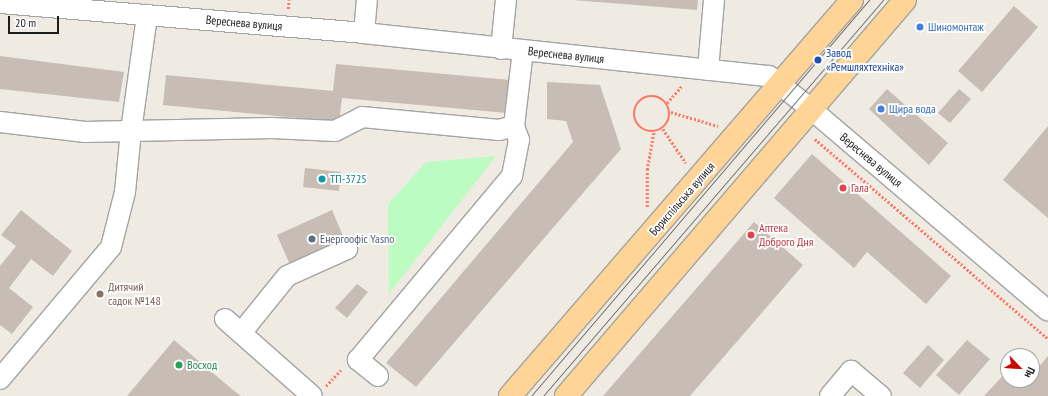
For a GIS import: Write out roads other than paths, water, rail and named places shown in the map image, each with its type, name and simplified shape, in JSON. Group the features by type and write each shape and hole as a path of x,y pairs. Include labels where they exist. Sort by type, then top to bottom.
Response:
{"main road":[{"name":"Бориспільська вулиця","path":"510,396 852,0"},
{"path":"566,396 905,0"}],"street":[{"path":"364,33 366,0"},
{"path":"501,49 506,0"},
{"path":"708,70 714,0"},
{"name":"Вереснева вулиця","path":"0,3 63,4 147,15 364,33 501,49 768,76 811,109 1048,311"},
{"path":"0,378 111,247 125,192 131,131 147,15"},
{"path":"378,376 358,360 512,176 519,140 514,126 523,51"},
{"path":"0,122 85,132 272,128 335,132 362,117 499,130 514,126"},
{"path":"241,333 288,276 347,249"},
{"path":"225,319 317,393"},
{"path":"830,396 851,371 881,396"}],"tram line":[{"path":"531,396 869,0"},
{"path":"543,396 883,0"}],"place":[{"name":"Шиномонтаж","path":"920,27"},
{"name":"Завод «Ремшляхтехніка»","path":"818,60"},
{"name":"Щира вода","path":"881,109"},
{"name":"ТП-3725","path":"322,179"},
{"name":"Гала","path":"843,188"},
{"name":"Аптека Доброго Дня","path":"751,235"},
{"name":"Енергоофіс Yasno","path":"312,239"},
{"name":"Дитячий садок №148","path":"100,294"},
{"name":"Восход","path":"179,365"}]}
